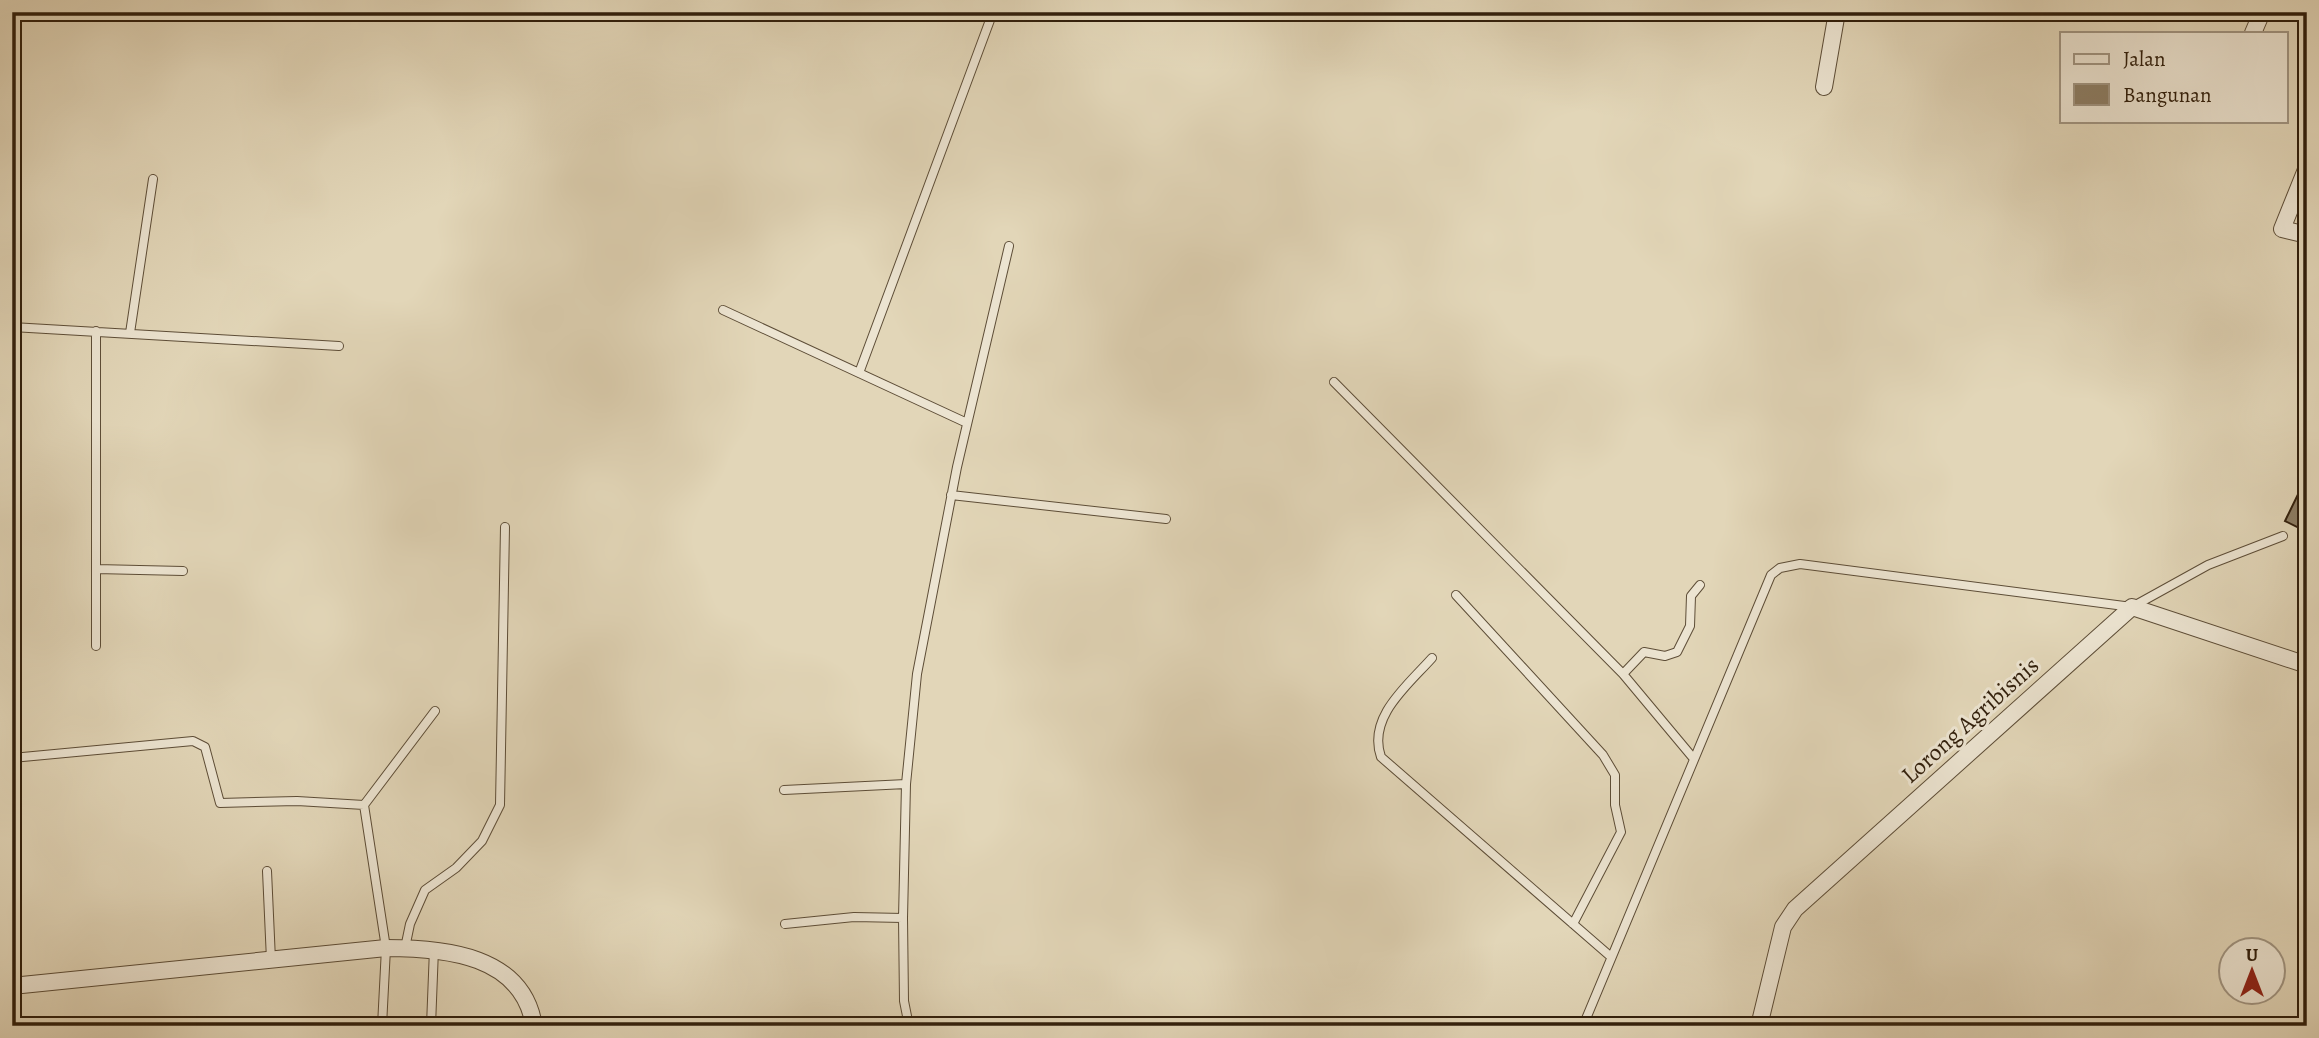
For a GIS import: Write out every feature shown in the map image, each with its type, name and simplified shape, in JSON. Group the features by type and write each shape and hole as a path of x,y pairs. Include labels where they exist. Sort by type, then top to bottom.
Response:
{"street":[{"path":"1824,87 1837,12"},
{"path":"2253,32 2262,12"},
{"path":"2307,167 2282,229 2285,233 2307,235"},
{"path":"2132,607 2307,665"},
{"name":"Lorong Agribisnis","path":"1759,1026 1783,927 1795,909 2132,607"},
{"path":"12,986 386,948 434,949 496,966 524,994 534,1026"}],"lane":[{"path":"859,373 993,12"},
{"path":"130,333 153,179"},
{"path":"909,1026 904,1001 906,784 917,674 951,495 1009,246"},
{"path":"723,310 967,423"},
{"path":"12,327 339,346"},
{"path":"96,331 96,646"},
{"path":"1334,382 1623,674 1694,759"},
{"path":"951,495 1166,519"},
{"path":"405,948 410,924 425,890 456,868 482,841 500,804 505,527"},
{"path":"1583,1026 1740,645 1771,575 1780,568 1800,564 2132,607 2208,565 2283,536"},
{"path":"96,569 183,571"},
{"path":"1623,674 1644,652 1665,656 1676,652 1690,626 1691,596 1700,585"},
{"path":"1455,595 1603,755 1615,775 1615,804 1621,832 1573,924"},
{"path":"1432,658 1385,710 1377,742 1381,757 1610,956"},
{"path":"382,1026 386,948 364,804 435,711"},
{"path":"12,758 193,741 205,747 220,803 297,801 364,804"},
{"path":"784,790 906,784"},
{"path":"267,870 271,960"},
{"path":"785,924 854,917 903,918"},
{"path":"431,1026 434,949"}],"building":[{"path":"2307,476 2307,532 2285,521"}]}
